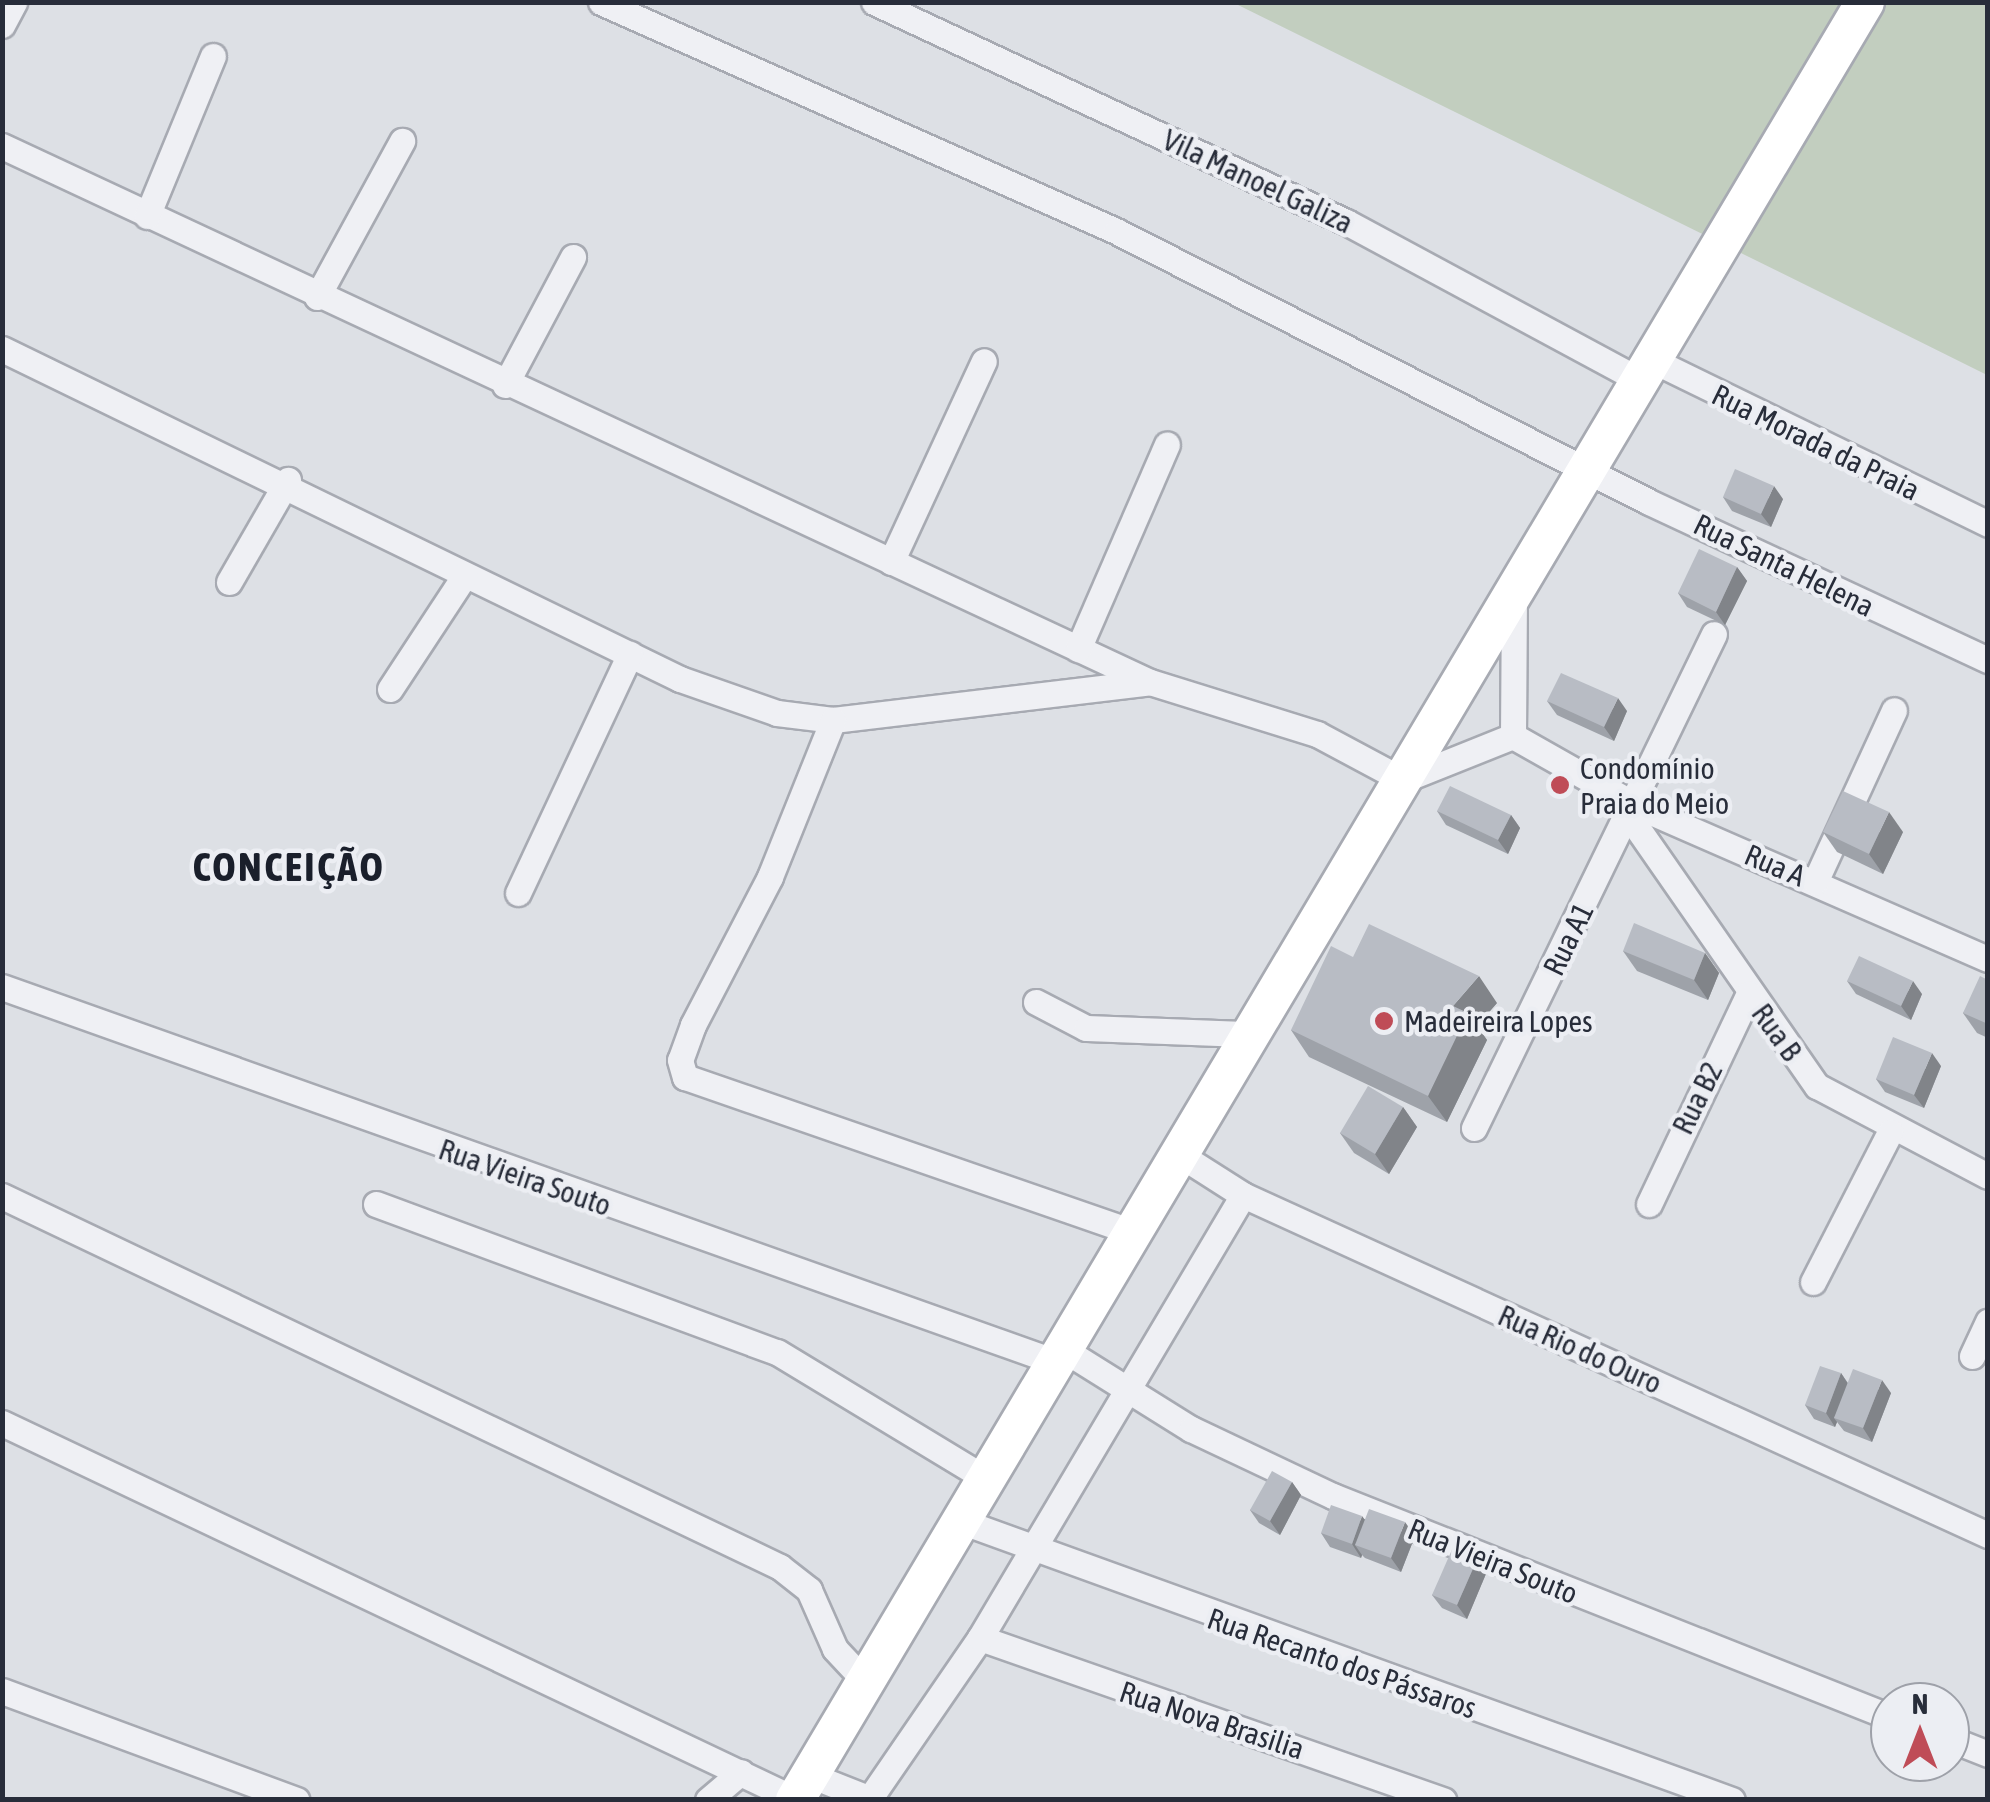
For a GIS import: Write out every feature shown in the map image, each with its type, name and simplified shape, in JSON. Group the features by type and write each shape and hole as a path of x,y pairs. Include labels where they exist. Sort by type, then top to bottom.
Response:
{"main road":[{"path":"800,1791 1054,1353 1403,780 1514,580 1640,367 1865,2"}],"street":[{"path":"2,25 14,2"},
{"name":"Rua Santa Helena","path":"601,2 1116,231 1582,466 1988,660"},
{"name":"Vila Manoel Galiza","path":"874,2 1346,222 1640,367"},
{"path":"146,216 213,56"},
{"path":"317,297 402,140"},
{"path":"2,146 505,385 1150,682 1317,734 1403,780 1514,736 1514,580"},
{"path":"505,385 573,257"},
{"path":"2,348 288,480 465,575 630,654 746,703 833,720 1150,682"},
{"path":"891,562 984,361"},
{"name":"Rua Morada da Praia","path":"1640,367 1988,524"},
{"path":"1078,648 1167,444"},
{"path":"229,582 288,480"},
{"path":"390,689 465,575"},
{"name":"Rua A1","path":"1474,1128 1632,811 1714,634"},
{"path":"518,894 630,654"},
{"path":"1815,882 1894,710"},
{"path":"833,720 770,877 693,1026 680,1060 685,1077 1130,1231"},
{"name":"Rua A","path":"1514,736 1632,811 1815,882 1988,960"},
{"name":"Rua B","path":"1632,811 1749,993 1817,1086 1890,1132 1988,1176"},
{"name":"Rua Vieira Souto","path":"2,988 1054,1353 1127,1394 1350,1503 1870,1709"},
{"name":"Rua B2","path":"1649,1204 1749,993"},
{"path":"1036,1002 1086,1028 1245,1034"},
{"path":"1814,1282 1890,1132"},
{"name":"Rua Rio do Ouro","path":"1177,1154 1243,1195 1988,1535"},
{"path":"2,1423 741,1772 800,1791 872,1799 980,1638 1028,1550 1127,1394 1243,1195"},
{"path":"2,1196 780,1566 809,1590 834,1649 865,1681"},
{"path":"376,1204 776,1352 982,1476"},
{"path":"1972,1356 1988,1322"},
{"name":"Rua Recanto dos Pássaros","path":"955,1519 1028,1550 1732,1800"},
{"name":"Rua Nova Brasilia","path":"980,1638 1444,1800"},
{"path":"2,1690 297,1800"},
{"path":"708,1800 741,1772"}],"green space":[{"path":"1234,3 1987,3 1987,375 1822,293"}],"building":[{"path":"1735,469 1774,486 1761,514 1723,497"},
{"path":"1699,549 1737,567 1716,612 1678,593"},
{"path":"1561,673 1618,698 1604,727 1547,701"},
{"path":"1450,786 1511,815 1498,840 1437,811"},
{"path":"1843,791 1889,812 1869,854 1823,832"},
{"path":"1634,923 1705,953 1694,980 1623,951"},
{"path":"1369,924 1479,976 1453,1006 1468,1013 1428,1096 1291,1030 1331,946 1353,957"},
{"path":"1859,956 1913,981 1901,1006 1847,981"},
{"path":"1980,976 1988,980 1988,1024 1963,1013"},
{"path":"1893,1037 1932,1053 1914,1095 1876,1079"},
{"path":"1368,1086 1403,1107 1375,1154 1340,1133"},
{"path":"1820,1366 1841,1373 1826,1413 1805,1405"},
{"path":"1853,1369 1882,1380 1863,1428 1834,1418"},
{"path":"1272,1471 1292,1482 1270,1521 1250,1510"},
{"path":"1331,1505 1362,1516 1352,1544 1321,1533"},
{"path":"1369,1509 1405,1522 1391,1558 1355,1545"},
{"path":"1454,1545 1479,1555 1457,1605 1432,1595"}],"place":[{"name":"Condomínio Praia do Meio","path":"1560,785"},
{"name":"Madeireira Lopes","path":"1384,1021"}],"district":[{"name":"CONCEIÇÃO","path":"289,867"}]}
